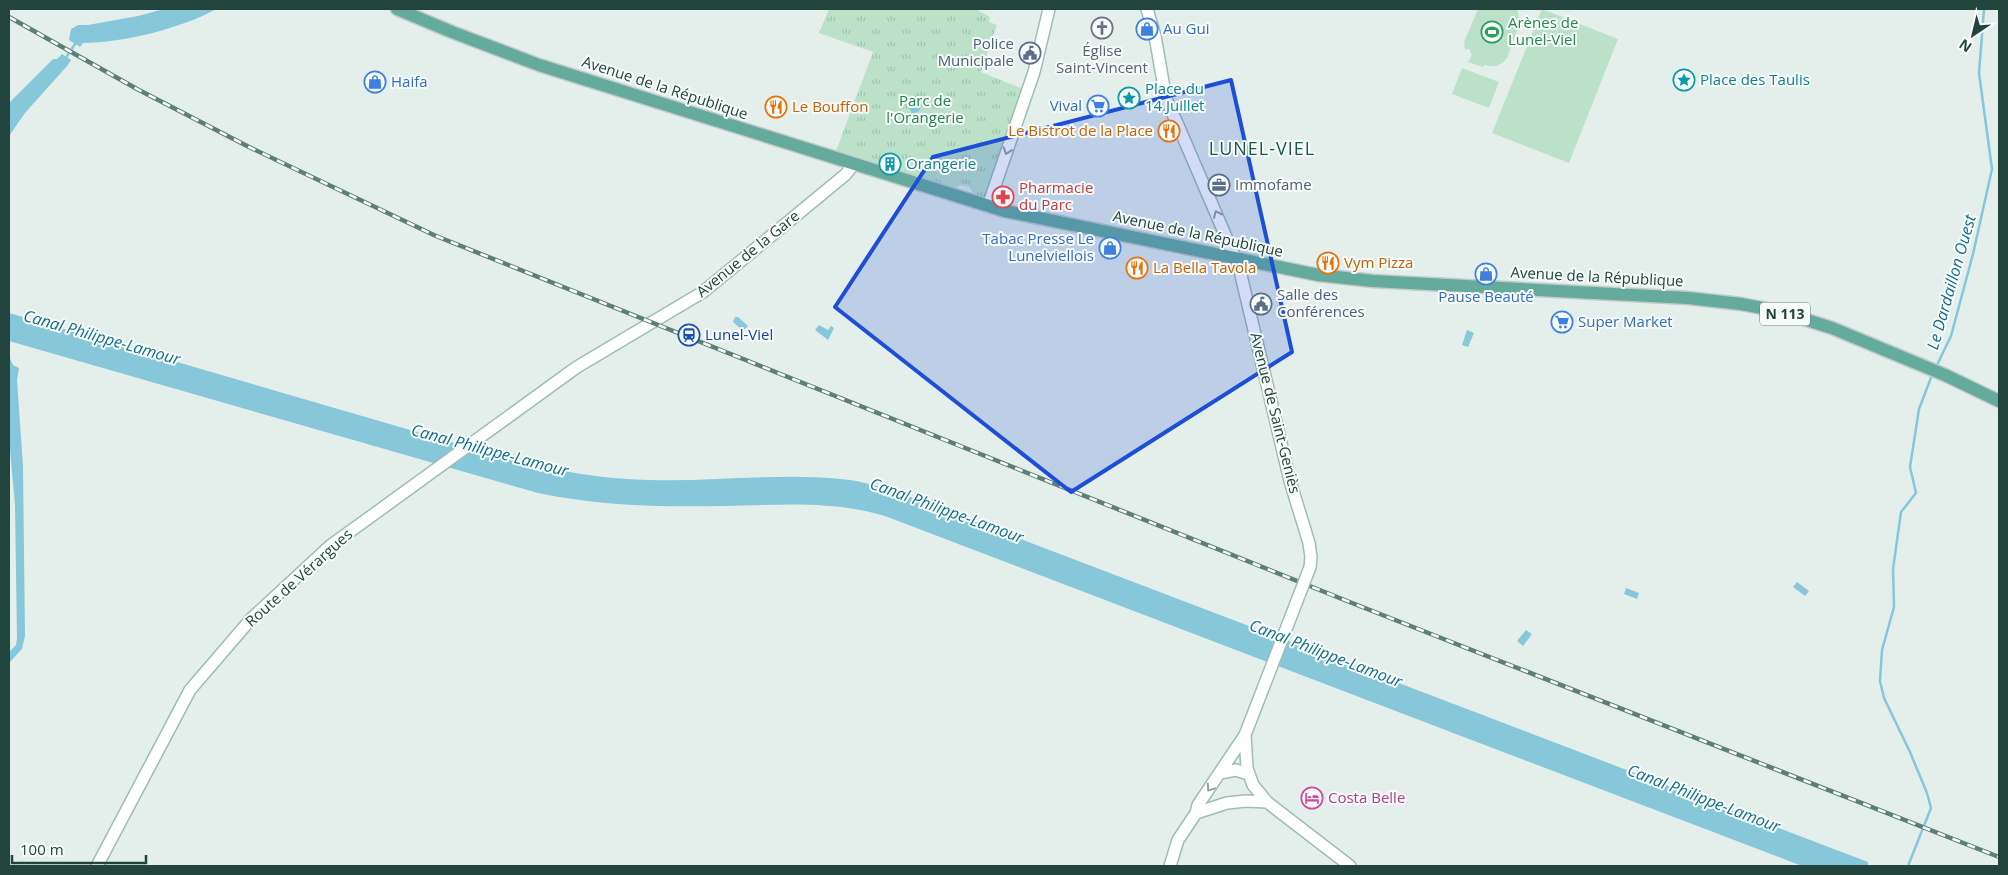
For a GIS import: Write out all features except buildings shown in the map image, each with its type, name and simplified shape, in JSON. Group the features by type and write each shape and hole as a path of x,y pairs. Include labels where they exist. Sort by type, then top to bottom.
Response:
{"main road":[{"name":"Avenue de la République","path":"397,9 539,65 988,206 1290,270 1365,280 1621,294 1741,304 1816,323 1954,379"},
{"name":"N 113","path":"1954,379 1999,395"},
{"name":"N 113","path":"1954,379 1999,401"}],"street":[{"path":"988,206 1034,72 1048,9"},
{"name":"Avenue de Saint-Geniès","path":"1147,9 1162,72 1166,99 1237,259 1290,481 1309,543 1310,567 1245,735"},
{"name":"Avenue de la Gare","path":"635,333 703,292 845,175 854,164"},
{"name":"Route de Vérargues","path":"97,866 190,690 251,619 330,546 576,367 635,333"},
{"path":"1170,866 1178,840 1196,813 1198,805 1245,735"},
{"path":"1245,735 1246,762 1251,780 1246,801"},
{"path":"1220,772 1236,770 1251,780 1267,802 1350,866"},
{"path":"1196,813 1222,804 1246,801 1267,802"}],"highlighted area":[{"path":"1231,80 1292,352 1071,492 835,307 933,157"}],"green space":[{"name":"Parc de l'Orangerie","path":"829,9 976,9 990,17 989,22 997,25 981,72 1023,89 985,199 974,195 969,187 960,185 955,189 836,151 873,52 819,33"},
{"name":"Arènes de Lunel-Viel","path":"1478,9 1514,9 1518,11 1520,23 1507,58 1499,65 1484,65 1483,67 1468,62 1472,55 1469,49 1465,50 1464,42"},
{"path":"1542,9 1618,39 1569,163 1492,133"},
{"path":"1462,68 1499,82 1489,108 1452,94"}],"water":[{"path":"164,9 216,9 170,28 134,37 83,43 80,47 69,40 71,29 78,25 138,16"},
{"path":"62,54 71,60 25,113 9,136 9,103 53,59 57,59"},
{"path":"916,95 922,97 923,104 918,112 912,114 909,108 910,102"},
{"path":"9,313 496,455 553,469 630,479 825,478 850,480 879,487 908,496 1868,862 1868,866 1802,866 885,516 865,511 825,506 653,506 584,501 538,493 9,341"},
{"path":"735,317 738,317 748,326 743,331 733,322"},
{"path":"819,325 828,330 831,326 834,328 828,340 815,330"},
{"path":"1467,330 1474,333 1468,347 1462,345"},
{"path":"9,356 13,365 19,368 17,380 23,466 25,636 22,649 9,663 9,652 16,645 17,639 15,505 9,439"},
{"path":"1797,582 1809,591 1805,596 1793,587"},
{"path":"1626,588 1639,593 1637,599 1624,594"},
{"path":"1526,630 1532,634 1523,646 1517,641"}],"waterway":[{"name":"Le Dardaillon Ouest","path":"1936,367 1951,336 1973,254 1992,169 1979,73 1984,9"},
{"path":"65,59 77,41"},
{"name":"Le Dardaillon Ouest","path":"1908,866 1931,808 1927,793 1910,752 1884,698 1880,681 1882,650 1894,607 1893,569 1901,512 1916,493 1910,467 1919,409 1932,375"}],"railway":[{"path":"9,17 137,89 249,147 436,236 1352,603 1999,857"}],"place":[{"name":"Église Saint-Vincent","path":"1102,28"},
{"name":"Au Gui","path":"1147,29"},
{"name":"Arènes de Lunel-Viel","path":"1492,32"},
{"name":"Police Municipale","path":"1030,53"},
{"name":"Place des Taulis","path":"1684,80"},
{"name":"Haifa","path":"375,82"},
{"name":"Place du 14 Juillet","path":"1129,98"},
{"name":"Vival","path":"1098,106"},
{"name":"Le Bouffon","path":"776,107"},
{"name":"Le Bistrot de la Place","path":"1169,131"},
{"name":"Orangerie","path":"890,164"},
{"name":"Immofame","path":"1219,185"},
{"name":"Pharmacie du Parc","path":"1003,197"},
{"name":"Tabac Presse Le Lunelviellois","path":"1110,248"},
{"name":"Vym Pizza","path":"1328,263"},
{"name":"La Bella Tavola","path":"1137,268"},
{"name":"Pause Beauté","path":"1486,274"},
{"name":"Salle des Conférences","path":"1261,304"},
{"name":"Super Market","path":"1562,322"},
{"name":"Lunel-Viel","path":"689,335"},
{"name":"Costa Belle","path":"1312,798"}],"district":[{"name":"LUNEL-VIEL","path":"1262,149"}],"water label":[{"name":"Canal Philippe-Lamour","path":"102,337"},
{"name":"Canal Philippe-Lamour","path":"490,450"},
{"name":"Canal Philippe-Lamour","path":"947,510"},
{"name":"Canal Philippe-Lamour","path":"1326,653"},
{"name":"Canal Philippe-Lamour","path":"1704,798"}]}
